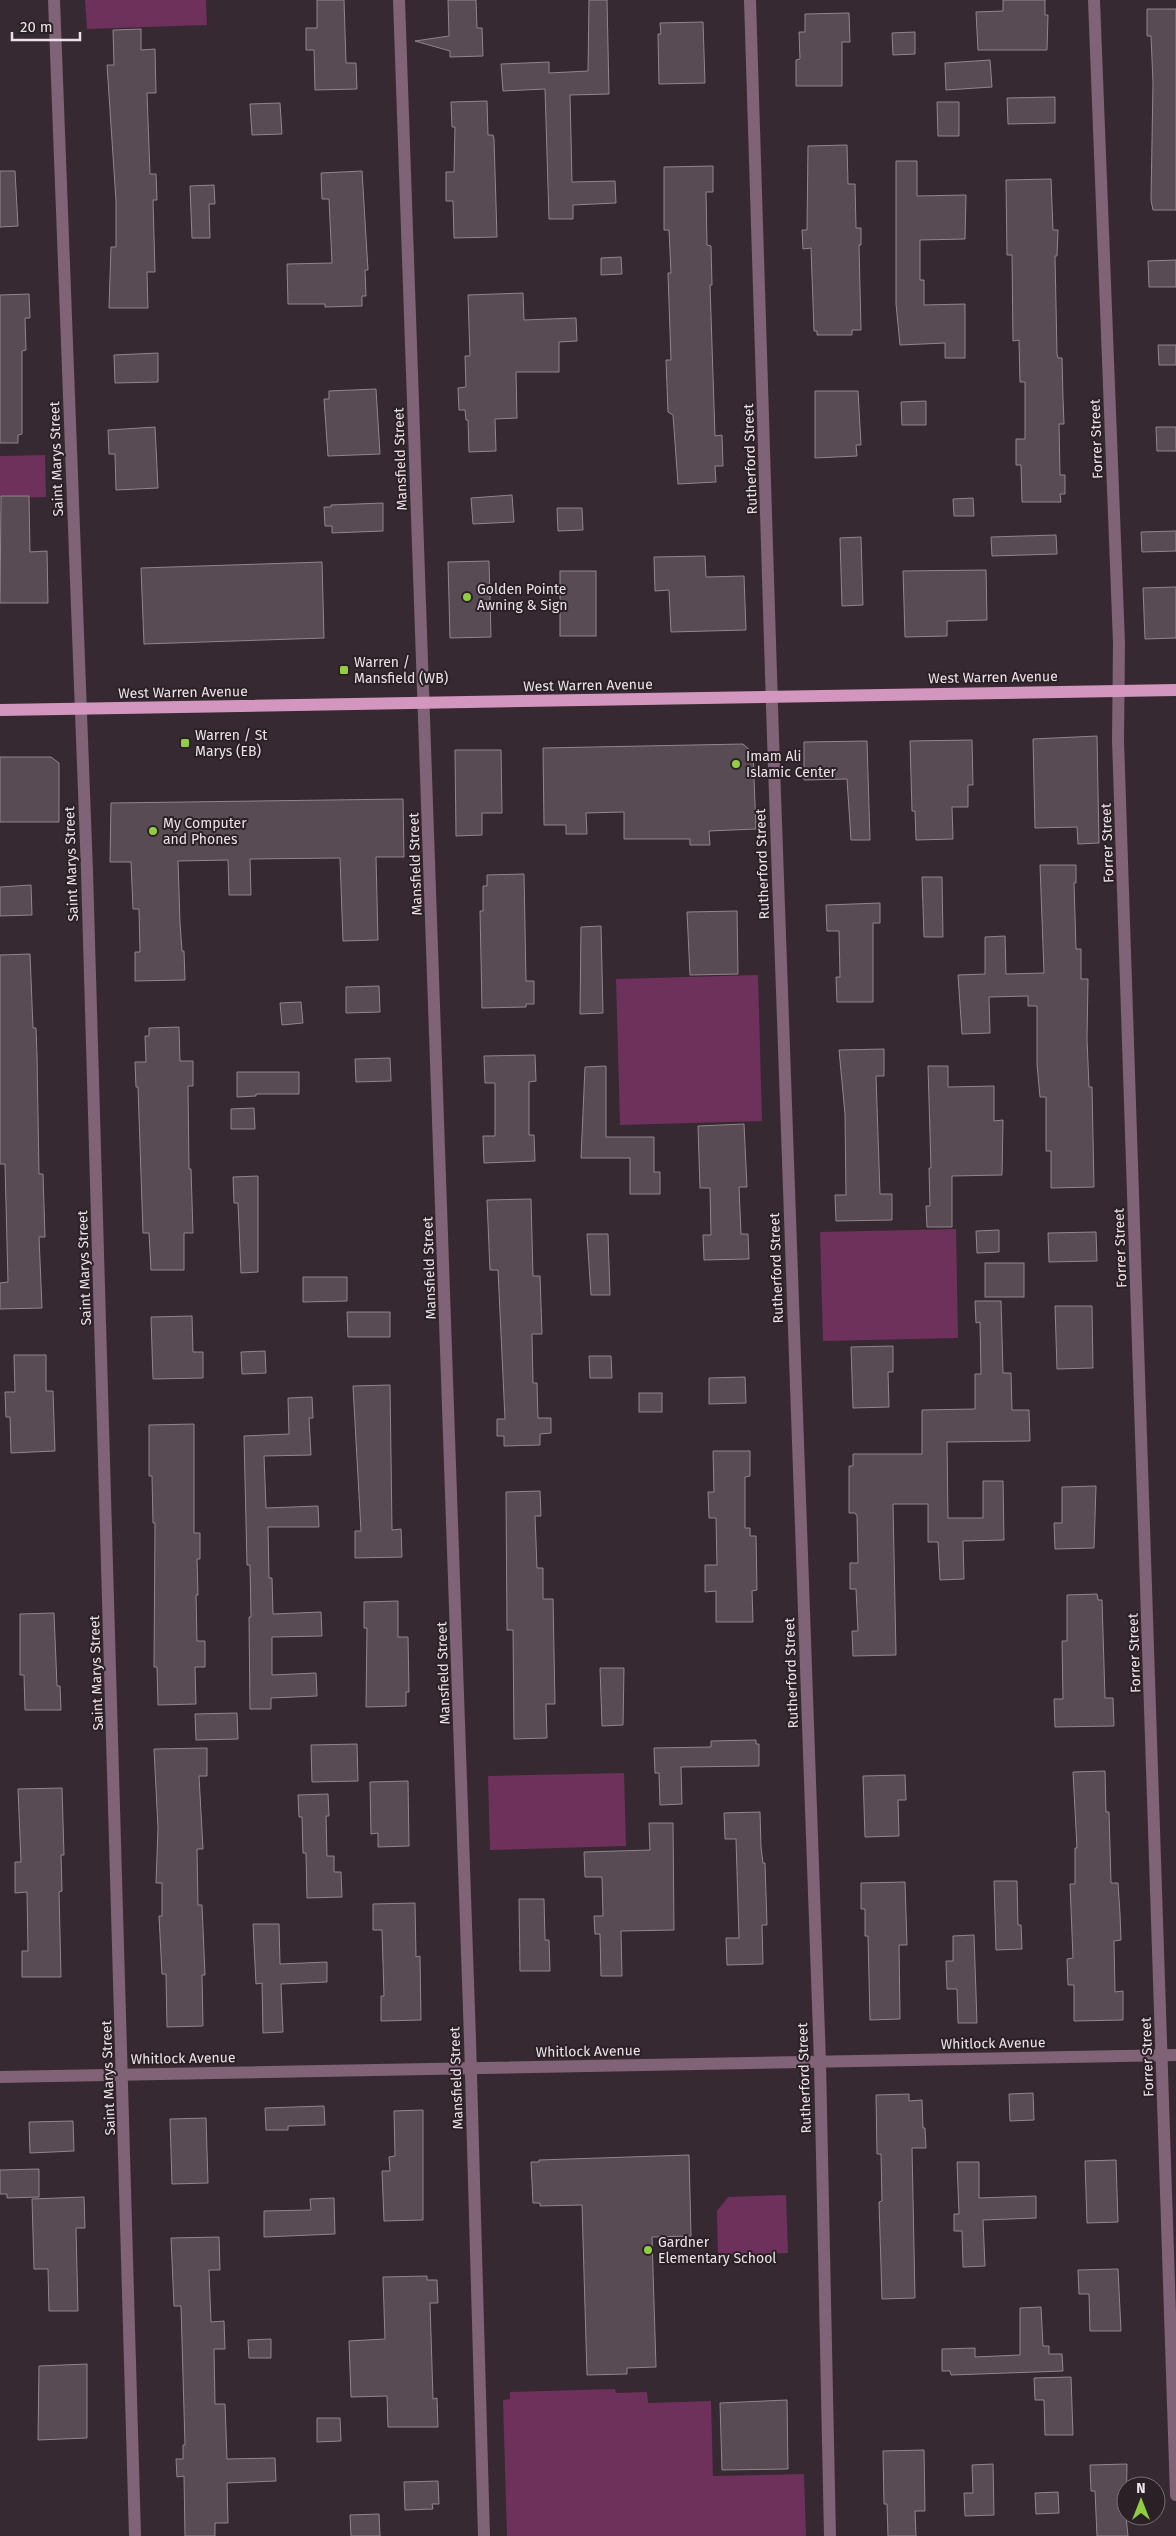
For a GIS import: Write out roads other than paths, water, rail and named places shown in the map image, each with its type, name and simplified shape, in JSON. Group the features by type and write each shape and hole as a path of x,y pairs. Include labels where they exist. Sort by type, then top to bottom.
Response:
{"main road":[{"name":"West Warren Avenue","path":"0,710 1176,690"}],"street":[{"name":"Saint Marys Street","path":"54,0 81,709 123,2074 135,2536"},
{"name":"Mansfield Street","path":"399,0 471,2068 484,2536"},
{"name":"Rutherford Street","path":"750,0 772,696 820,2062 830,2536"},
{"name":"Forrer Street","path":"1094,0 1120,690 1118,750 1176,2495"},
{"name":"Whitlock Avenue","path":"0,2076 1176,2054"}],"place":[{"name":"Golden Pointe Awning & Sign","path":"467,597"},
{"name":"Warren / Mansfield (WB)","path":"344,670"},
{"name":"Warren / St Marys (EB)","path":"185,743"},
{"name":"Imam Ali Islamic Center","path":"736,764"},
{"name":"My Computer and Phones","path":"153,831"},
{"name":"Gardner Elementary School","path":"648,2250"}]}
